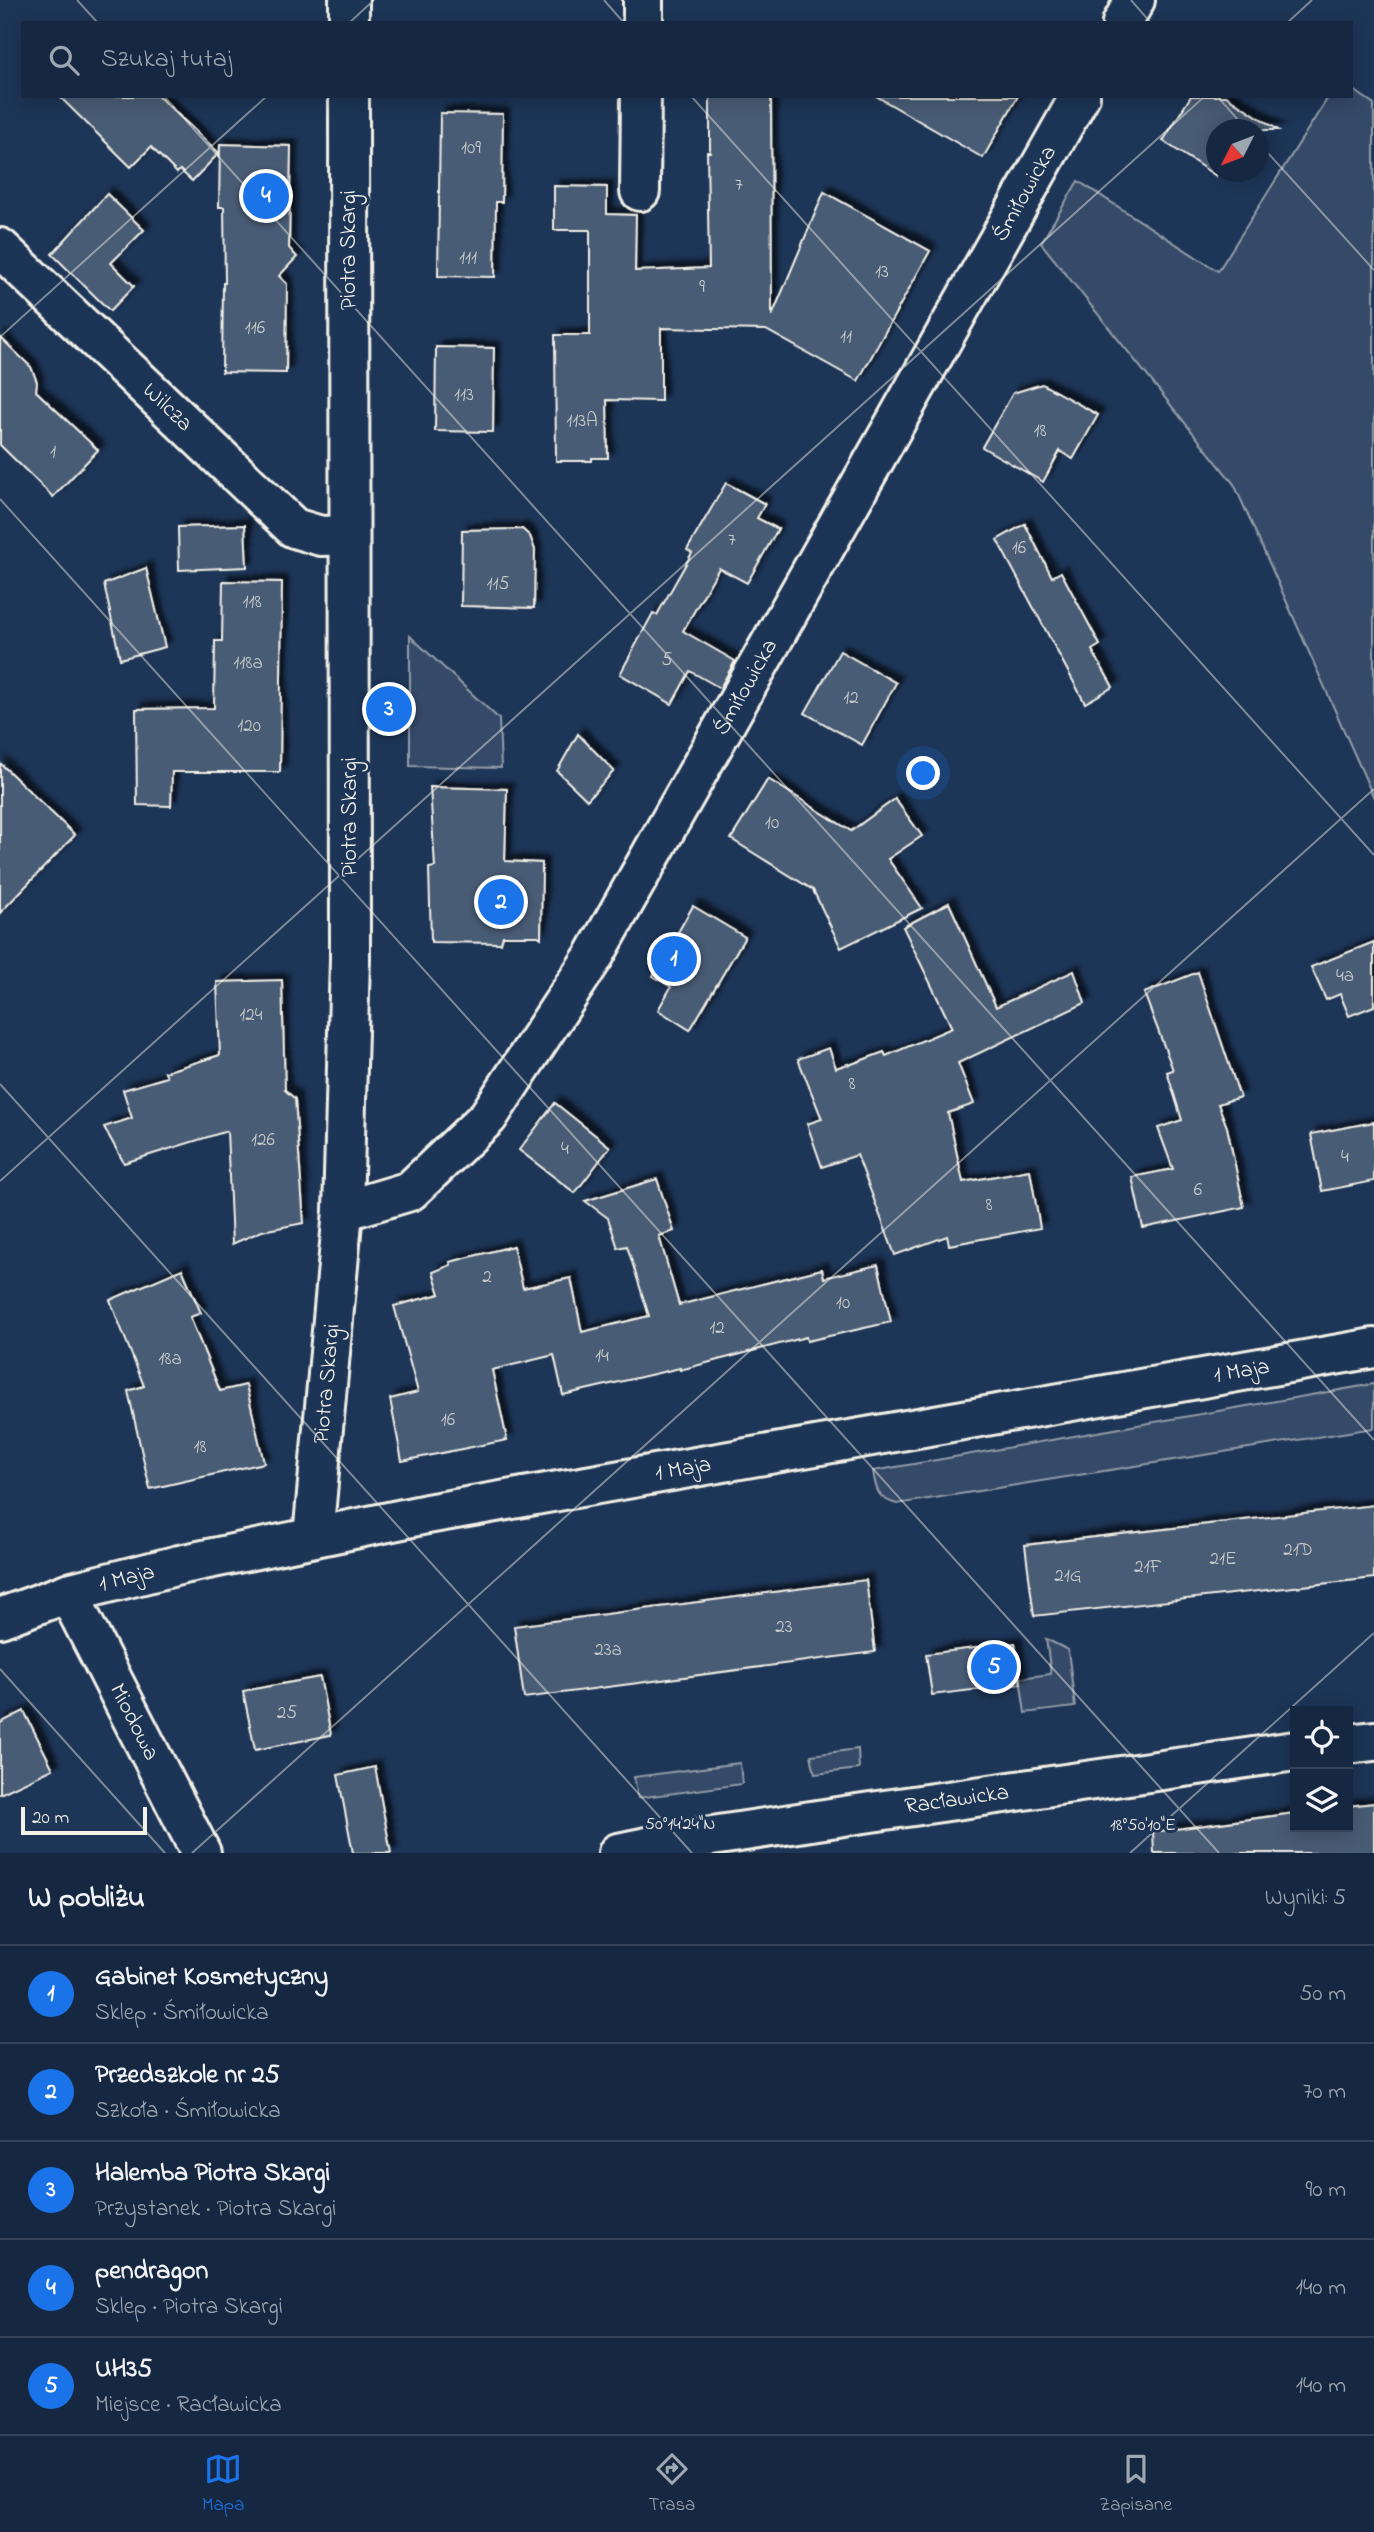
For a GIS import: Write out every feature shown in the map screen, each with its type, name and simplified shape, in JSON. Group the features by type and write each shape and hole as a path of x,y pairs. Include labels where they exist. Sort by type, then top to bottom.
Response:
{"street":[{"path":"349,0 349,21"},
{"path":"643,0 643,21"},
{"path":"1123,21 1135,0"},
{"name":"Piotra Skargi","path":"313,1537 344,1211 350,958 349,98"},
{"path":"640,191 641,98"},
{"name":"Śmiłowicka","path":"344,1211 410,1191 452,1153 488,1117 496,1105 594,956 1079,98"},
{"name":"Wilcza","path":"0,248 294,528 321,537 349,536"},
{"name":"1 Maja","path":"0,1618 68,1593 179,1565 313,1537 468,1507 1374,1348"},
{"name":"Miodowa","path":"68,1593 201,1853"},
{"path":"1353,1743 1374,1741"},
{"name":"Racławicka","path":"618,1853 816,1820 1290,1752"}],"shaded area":[{"path":"1353,89 1374,104 1374,798 1234,484 1041,243 1078,181 1218,271 1328,98 1353,98"},
{"path":"410,636 499,719 501,768 410,766"},
{"path":"1374,1384 1374,1428 897,1504 881,1496 874,1478 873,1471"},
{"path":"1046,1639 1068,1650 1075,1707 1025,1713 1020,1678 1051,1674"},
{"path":"858,1749 859,1769 815,1774 811,1755"},
{"path":"740,1763 742,1784 638,1798 634,1777"}],"building":[{"path":"61,98 160,98 219,153 192,181 180,170 177,173 151,147 131,167"},
{"path":"710,98 771,98 772,316 824,192 930,251 858,381 766,330 661,328 661,401 607,400 608,458 556,461 555,335 590,335 590,230 554,230 554,186 607,187 607,214 636,215 635,271 709,268 707,152 710,152"},
{"path":"879,98 1017,98 983,158"},
{"path":"1190,98 1229,98 1261,119 1206,119 1206,169 1163,141"},
{"path":"440,113 503,114 502,202 496,202 495,277 438,276"},
{"path":"220,144 291,146 289,248 297,257 279,276 287,284 286,373 222,372 225,283 224,207 219,207"},
{"path":"107,194 144,230 111,263 134,286 110,311 52,254"},
{"path":"0,337 31,367 37,382 36,391 98,450 53,497 0,445"},
{"path":"436,347 494,348 493,432 435,431"},
{"path":"1042,384 1098,415 1073,459 1060,451 1043,482 982,447 1013,393"},
{"path":"726,483 765,504 757,518 778,529 747,583 719,568 683,631 735,661 720,688 690,671 672,704 620,674 653,613 657,615 692,553 687,550"},
{"path":"1025,524 1052,577 1061,572 1100,645 1092,650 1113,687 1085,703 997,540"},
{"path":"245,525 247,567 179,570 178,527"},
{"path":"522,529 530,536 535,550 534,608 461,606 462,530"},
{"path":"146,568 165,647 120,659 104,584"},
{"path":"223,581 282,582 280,772 172,772 171,806 137,805 136,709 214,708 215,641 222,641"},
{"path":"840,651 896,683 862,745 805,713"},
{"path":"578,734 614,771 587,800 557,771"},
{"path":"0,763 75,835 0,913"},
{"path":"768,779 851,831 895,799 922,836 888,859 922,908 841,948 813,890 731,839"},
{"path":"430,787 507,789 505,861 542,863 541,938 503,936 501,943 431,942 429,868 435,867"},
{"path":"949,903 996,1007 1074,971 1085,1003 958,1063 974,1104 948,1113 963,1182 1030,1170 1040,1228 949,1245 947,1236 895,1255 857,1155 822,1167 807,1124 822,1119 798,1059 829,1048 836,1068 884,1052 886,1056 952,1028 903,927"},
{"path":"693,906 745,937 690,1030 658,1010 671,987 653,976"},
{"path":"1374,942 1374,1006 1349,1016 1340,994 1326,1000 1311,967"},
{"path":"1198,972 1240,1097 1218,1104 1227,1127 1244,1207 1143,1228 1132,1177 1173,1169 1158,1128 1182,1120 1167,1072 1173,1070 1144,993"},
{"path":"282,980 285,1090 295,1099 304,1223 262,1231 232,1244 227,1131 124,1163 104,1127 132,1118 123,1090 167,1077 165,1072 220,1055 217,982"},
{"path":"555,1103 610,1147 575,1193 519,1150"},
{"path":"1374,1122 1374,1181 1322,1191 1311,1134"},
{"path":"657,1179 674,1231 659,1236 679,1305 822,1269 824,1278 878,1265 891,1322 807,1341 806,1337 680,1370 563,1395 554,1355 492,1370 507,1440 402,1461 390,1399 418,1392 394,1306 440,1294 433,1272 451,1265 450,1262 513,1246 523,1288 571,1278 582,1332 649,1316 627,1246 618,1248 608,1218 585,1201"},
{"path":"182,1269 201,1313 190,1317 220,1391 246,1385 264,1463 150,1489 128,1391 144,1386 110,1300"},
{"path":"1374,1505 1374,1578 1034,1616 1025,1545"},
{"path":"866,1580 875,1652 524,1698 514,1626"},
{"path":"1015,1643 1021,1684 932,1695 926,1654"},
{"path":"320,1677 331,1735 255,1750 243,1691"},
{"path":"24,1711 53,1769 0,1794 0,1723"},
{"path":"375,1767 391,1853 353,1853 338,1775"},
{"path":"1374,1803 1374,1853 1154,1853 1153,1832 1290,1814 1290,1832 1353,1832 1353,1805"}],"place":[{"name":"pendragon","path":"266,196"},
{"name":"Halemba Piotra Skargi","path":"389,709"},
{"name":"Przedszkole nr 25","path":"501,902"},
{"name":"Gabinet Kosmetyczny","path":"674,959"},
{"name":"UH35","path":"994,1667"}]}
